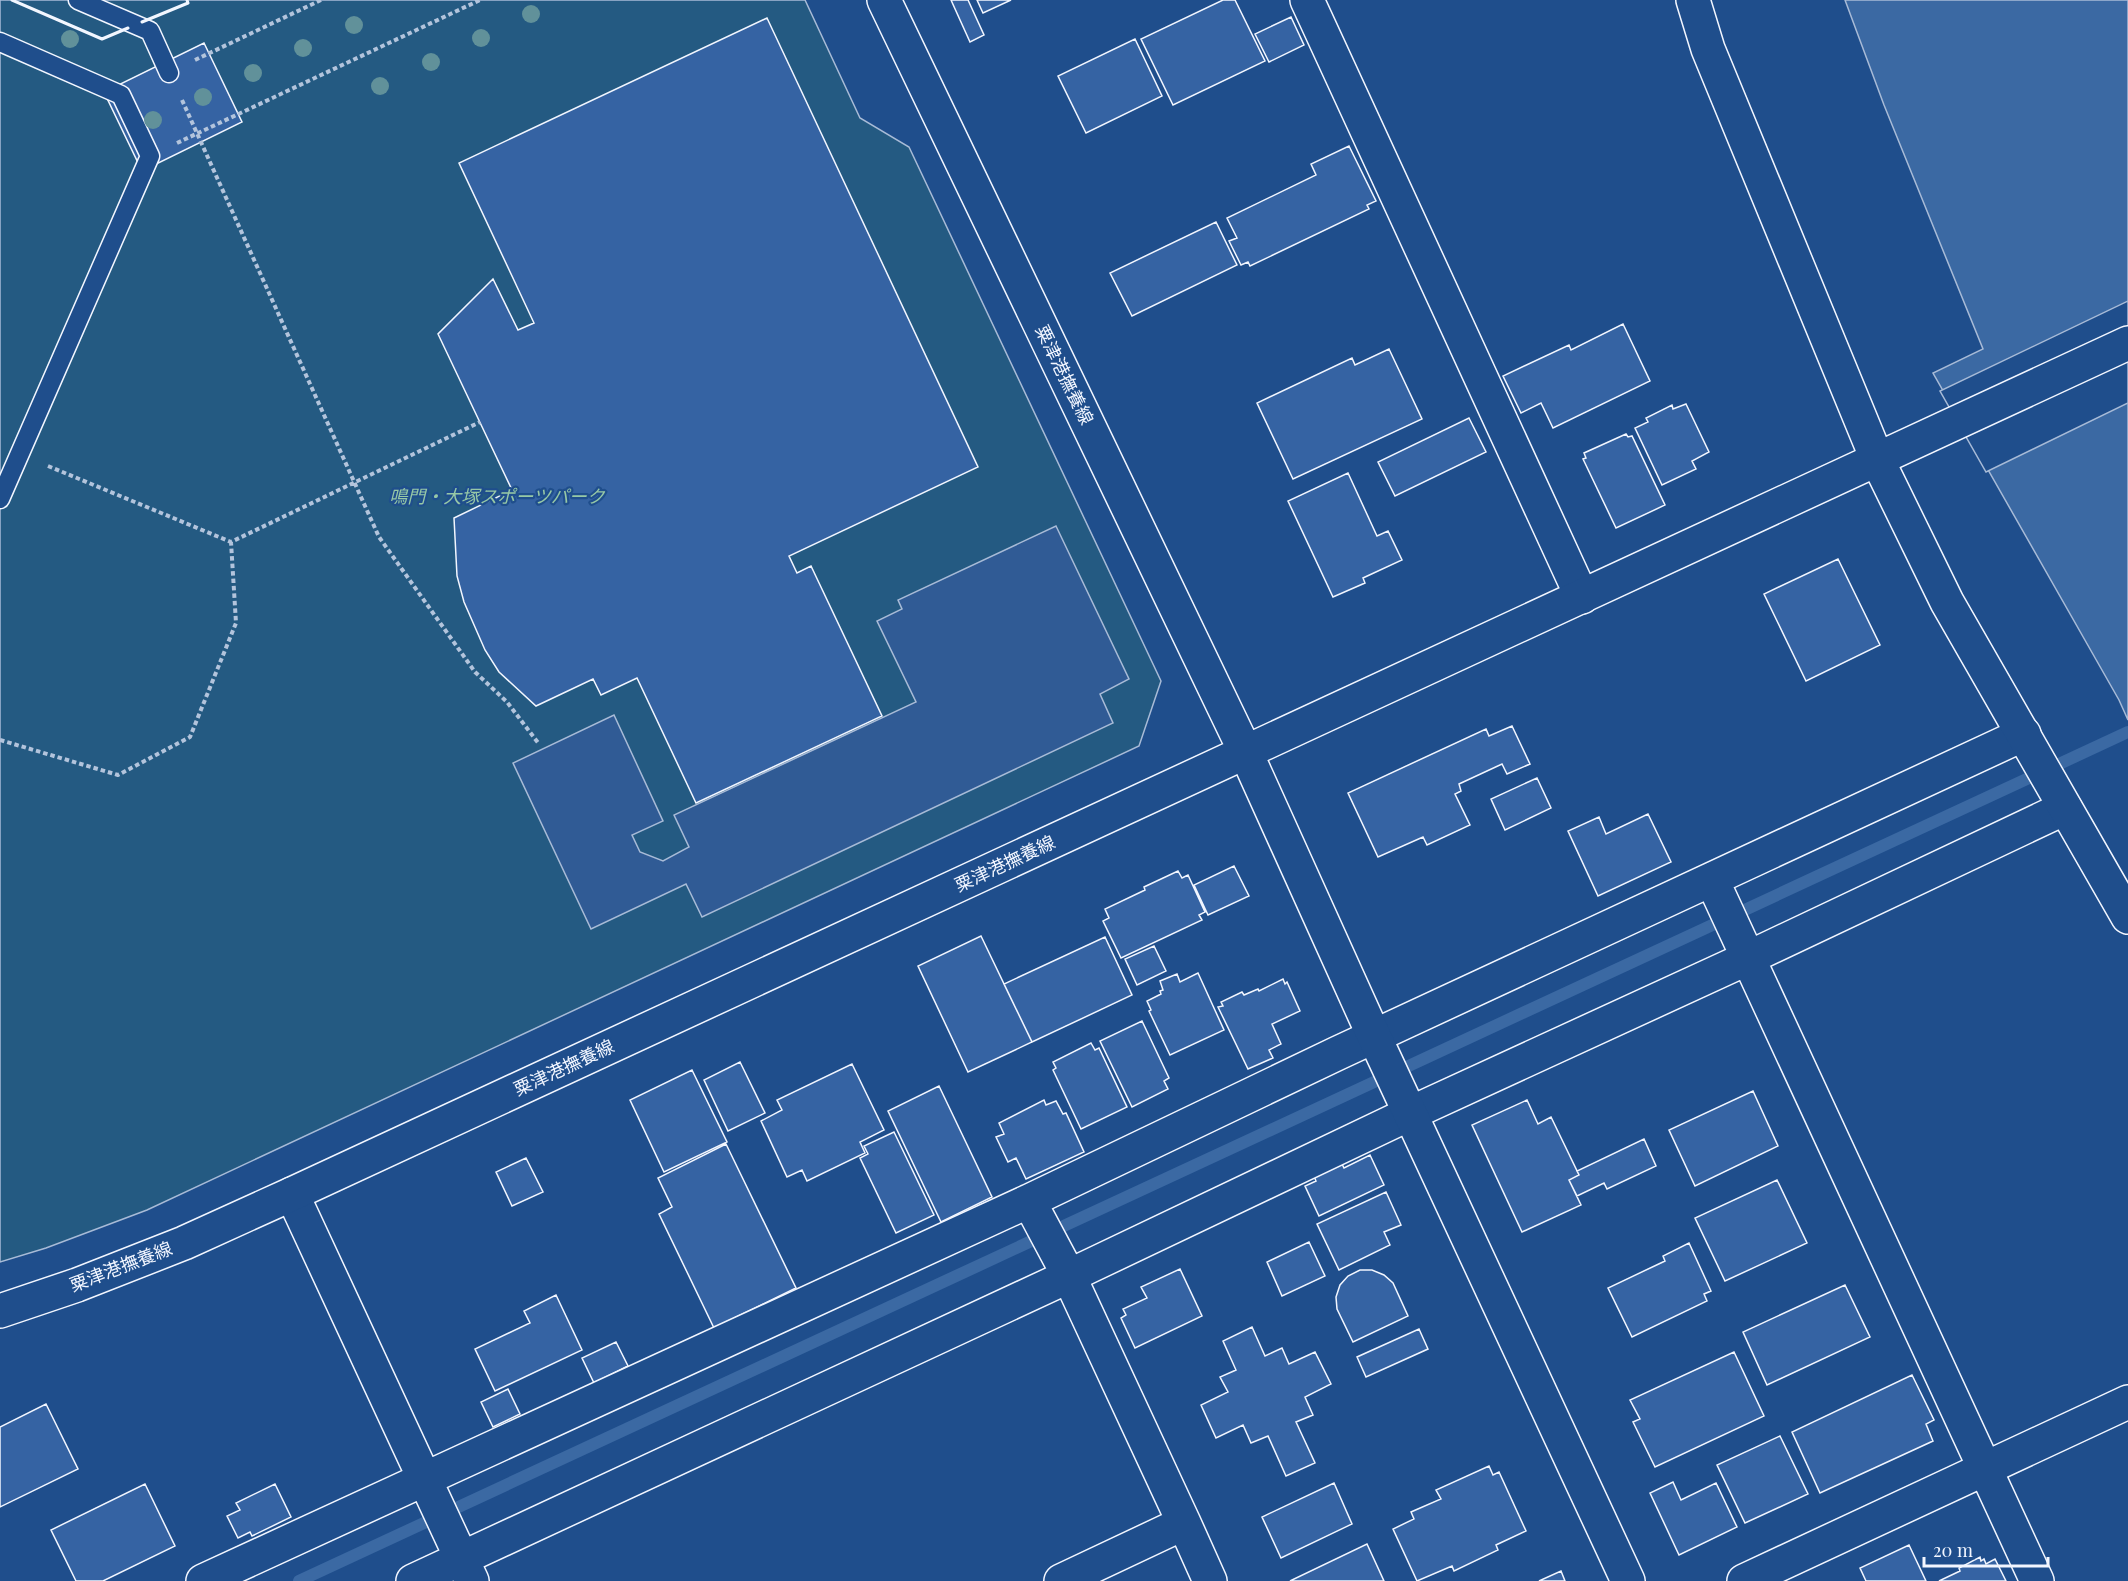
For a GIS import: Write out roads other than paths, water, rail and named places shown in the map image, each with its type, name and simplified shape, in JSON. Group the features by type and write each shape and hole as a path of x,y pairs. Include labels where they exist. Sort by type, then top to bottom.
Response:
{"street":[{"name":"粟津港撫養線","path":"0,1311 78,1285 184,1243 1246,753 884,0"},
{"path":"1307,0 1582,597"},
{"path":"1693,0 1708,49 1877,459 1947,602 2128,917"},
{"path":"1628,1581 1376,1040 1246,753 2128,343"},
{"path":"203,1581 425,1483 1032,1205 1376,1040 2027,740"},
{"path":"413,1581 463,1562 1066,1271 1409,1109 1747,955 2062,803"},
{"path":"1714,885 2037,1581"},
{"path":"292,1194 463,1562"},
{"path":"1032,1205 1066,1271 1210,1581"},
{"path":"1744,1581 2128,1402"},
{"path":"1061,1581 1184,1523"}],"lane":[{"path":"78,0 150,31 169,72"},
{"path":"0,42 121,95 150,156 0,499"}],"waterway":[{"path":"299,1581 2128,732"}],"park label":[{"name":"鳴門・大塚スポーツパーク","path":"497,497"}]}
